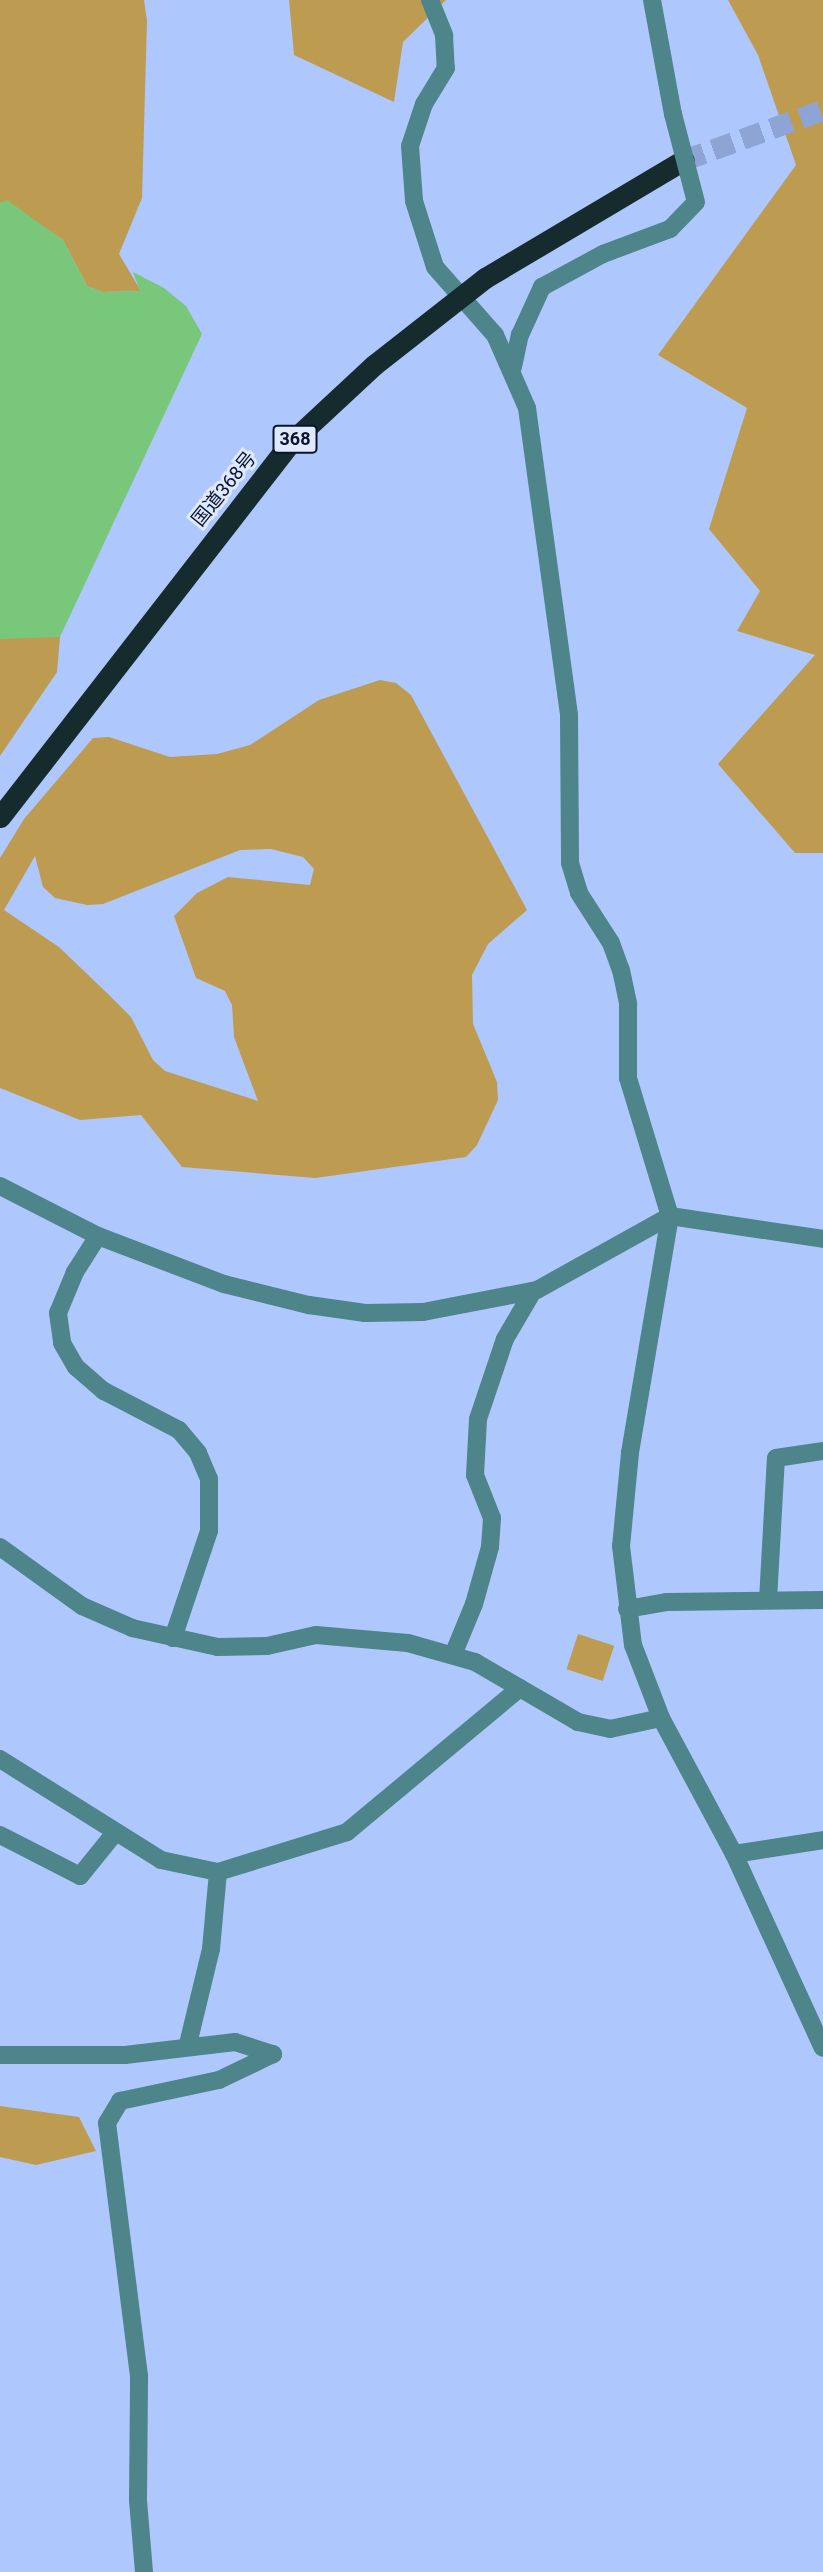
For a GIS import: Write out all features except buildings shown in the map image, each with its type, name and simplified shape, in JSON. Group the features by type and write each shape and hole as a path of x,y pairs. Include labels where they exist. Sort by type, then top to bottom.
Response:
{"highway":[{"name":"国道368号","path":"0,817 289,444 374,365 462,296 684,160"}],"street":[{"path":"430,0 444,35 446,68 424,104 410,146 414,201 435,267 495,335 513,367 527,408 560,631 569,715 570,863 579,893 611,943 621,970 628,1004 628,1078 670,1216 629,1453 621,1546 626,1609 633,1645 660,1718 734,1854 823,2048"},
{"path":"513,367 520,335 542,286 603,254 670,229 696,202 673,114 652,0"},
{"path":"0,1186 97,1236 224,1284 309,1305 365,1313 423,1312 533,1291 578,1270 670,1216 823,1239"},
{"path":"97,1236 75,1272 58,1313 62,1343 76,1367 104,1391 179,1430 198,1453 209,1479 209,1531 173,1638"},
{"path":"453,1654 474,1604 490,1547 492,1518 475,1475 478,1419 505,1339 533,1291"},
{"path":"768,1601 776,1458 823,1451"},
{"path":"0,1547 82,1606 132,1628 218,1647 267,1646 316,1635 408,1643 453,1654 520,1688 578,1722 610,1729 660,1718"},
{"path":"626,1609 667,1602 823,1600"},
{"path":"0,1759 114,1834 161,1860 218,1872 347,1832 520,1688"},
{"path":"0,1835 80,1877 114,1834"},
{"path":"734,1854 823,1840"},
{"path":"188,2044 211,1949 218,1872"},
{"path":"0,2055 125,2055 188,2044 236,2042 273,2054 219,2080 120,2101 107,2123 139,2376 138,2500 144,2572"}],"shaded area":[{"path":"0,0 144,0 147,21 142,198 119,254 141,291 102,292 87,286 63,240 0,203"},
{"path":"289,0 446,0 403,42 394,102 294,55"},
{"path":"728,0 823,0 823,853 795,853 718,764 815,655 737,631 760,591 709,529 747,408 658,355 796,165 758,55"},
{"path":"7,200 63,240 87,286 102,292 140,291 133,272 164,288 186,306 202,334 60,637 0,639 0,203"},
{"path":"10,635 60,637 57,672 0,756 0,639"},
{"path":"380,680 396,683 411,695 527,910 488,944 472,975 473,1024 497,1082 498,1100 477,1145 466,1157 315,1178 182,1167 141,1115 80,1120 0,1088 0,858 24,819 93,738 109,737 170,757 217,754 250,745 319,700","holes":["271,849 303,857 314,869 310,885 228,877 197,893 174,916 196,978 225,991 232,1005 234,1037 258,1101 165,1071 153,1060 131,1017 59,947 4,910 35,856 43,887 55,898 87,905 103,904 240,850"]},
{"path":"578,1634 614,1646 603,1681 567,1669"},
{"path":"0,2106 79,2117 96,2151 36,2165 0,2157"}],"tunnel":[{"path":"684,160 823,110"}]}
